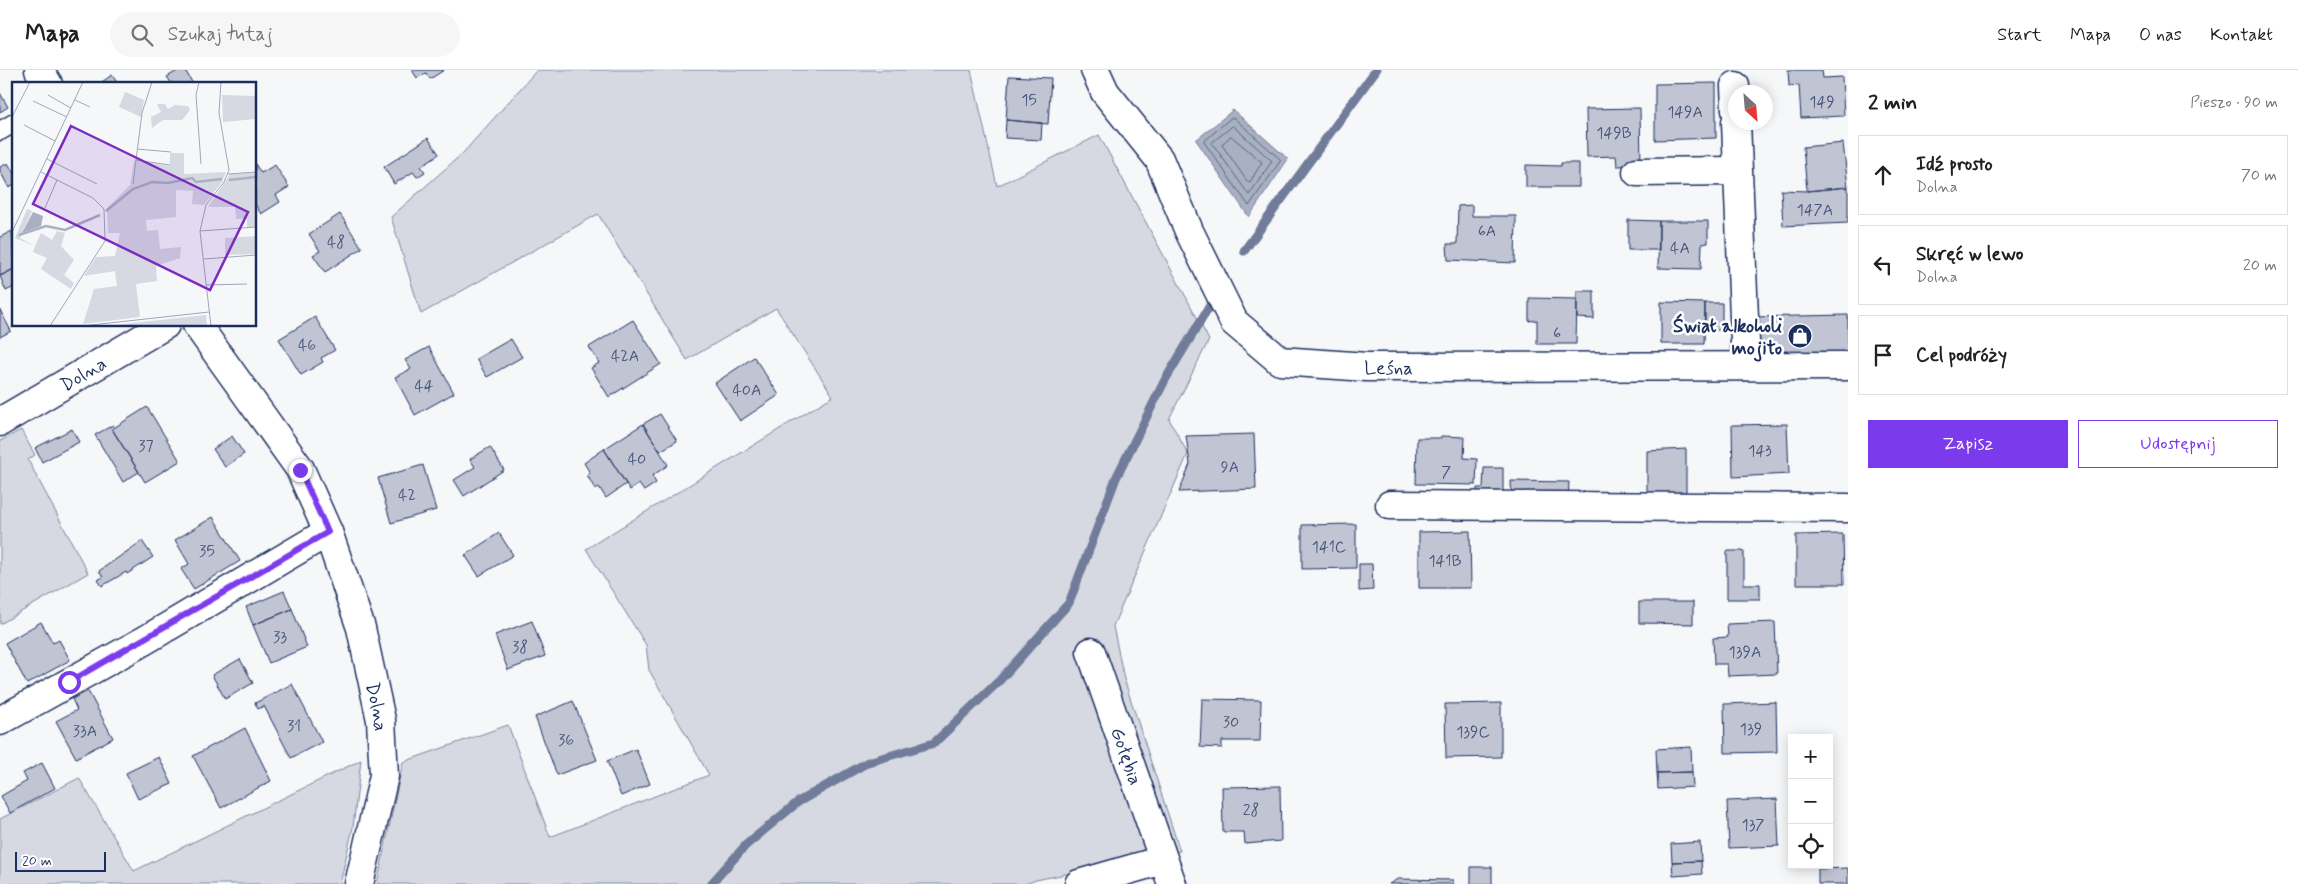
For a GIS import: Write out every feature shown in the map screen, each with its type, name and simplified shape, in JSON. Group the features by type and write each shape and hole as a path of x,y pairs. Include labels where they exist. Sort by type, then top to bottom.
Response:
{"street":[{"path":"39,70 47,82"},
{"name":"Leśna","path":"1096,70 1105,92 1159,159 1189,231 1234,322 1280,361 1367,367 1848,366"},
{"path":"1736,130 1746,366"},
{"path":"1637,172 1738,170"},
{"name":"Dolna","path":"0,422 163,326"},
{"name":"Dolna","path":"198,326 300,470 328,532 362,628 381,720 384,776 359,884"},
{"path":"1390,505 1848,508"},
{"path":"0,721 142,642 328,532"},
{"name":"Gołębia","path":"1079,884 1168,872 1091,652"}],"lane":[{"path":"0,130 12,124"}],"shaded area":[{"path":"537,70 971,70 997,186 1099,135 1209,340 1169,419 1188,454 1113,626 1124,679 1180,851 1036,880 1025,884 377,884 403,762 508,725 550,837 709,775 649,670 646,645 586,549 833,396 776,308 687,360 598,214 421,314 391,217 463,153"},
{"path":"21,430 35,455 28,460 88,573 0,624 0,441"},
{"path":"361,760 353,827 340,884 0,884 0,819 79,778 134,871"}],"water":[{"path":"1233,110 1288,159 1249,217 1196,140"}],"building":[{"path":"179,70 185,70 192,82 171,82 167,77"},
{"path":"412,70 444,70 430,79 426,73 417,78"},
{"path":"1788,70 1822,70 1823,78 1842,77 1844,116 1801,118 1799,85 1789,86"},
{"path":"112,75 117,82 102,82"},
{"path":"1009,76 1051,78 1048,124 1006,120"},
{"path":"1716,83 1716,138 1655,140 1655,84"},
{"path":"0,93 8,107 0,112"},
{"path":"1640,108 1641,165 1617,166 1616,156 1587,157 1586,109"},
{"path":"1006,120 1042,123 1041,140 1005,138"},
{"path":"428,138 439,154 421,166 425,172 417,177 413,172 394,184 384,167"},
{"path":"1843,143 1848,187 1807,191 1803,147"},
{"path":"8,163 12,170 12,186 9,188 0,171 0,167"},
{"path":"1561,163 1579,163 1579,187 1526,187 1526,165 1561,166"},
{"path":"275,165 289,187 276,195 280,202 261,214 256,206 256,166 261,173"},
{"path":"1848,187 1848,223 1783,226 1781,190 1807,191"},
{"path":"1472,205 1472,216 1516,216 1515,263 1448,260 1447,244 1457,244 1458,206"},
{"path":"340,214 362,248 325,272 313,255 320,251 309,234"},
{"path":"1628,220 1659,221 1659,250 1628,250"},
{"path":"1659,221 1708,221 1708,243 1702,244 1701,269 1658,268"},
{"path":"12,231 12,270 0,276 0,237"},
{"path":"12,270 12,288 6,291 0,276"},
{"path":"1577,291 1594,291 1594,319 1577,318"},
{"path":"1529,298 1577,299 1576,344 1537,344 1537,320 1529,321"},
{"path":"1661,302 1705,303 1704,344 1661,344"},
{"path":"1705,303 1722,303 1722,330 1705,330"},
{"path":"0,310 11,331 0,337"},
{"name":"Świat alkoholi mojito","path":"1848,315 1848,355 1753,357 1751,317"},
{"path":"315,317 335,350 321,358 323,362 301,375 279,339"},
{"path":"633,320 661,364 609,397 591,368 599,363 589,347"},
{"path":"511,339 522,357 487,377 476,359"},
{"path":"429,347 454,393 415,415 395,377 411,369 405,360"},
{"path":"754,357 779,395 740,421 715,383"},
{"path":"147,407 180,461 145,482 112,429"},
{"path":"660,414 677,441 660,451 643,424"},
{"path":"643,424 668,465 652,476 656,483 644,491 639,484 630,490 604,449"},
{"path":"1787,424 1789,474 1733,477 1732,425"},
{"path":"113,425 112,429 139,472 123,482 95,435"},
{"path":"72,429 79,442 42,462 35,448"},
{"path":"1254,434 1256,489 1179,492 1190,464 1186,436"},
{"path":"232,436 244,454 225,467 213,449"},
{"path":"1441,436 1465,437 1464,458 1477,459 1476,485 1416,484 1417,438 1441,438"},
{"path":"490,447 504,470 464,496 454,480 475,467 470,459"},
{"path":"604,449 626,484 606,498 599,487 595,489 587,475 590,473 584,463"},
{"path":"1686,449 1686,495 1647,497 1647,451"},
{"path":"423,465 436,510 391,523 378,478"},
{"path":"1484,468 1503,468 1503,506 1477,507 1477,488 1483,488"},
{"path":"1511,481 1569,482 1568,502 1512,502"},
{"path":"213,517 240,561 194,589 181,569 189,564 175,540"},
{"path":"1356,524 1356,568 1302,569 1302,525"},
{"path":"1470,531 1471,588 1419,588 1419,532"},
{"path":"499,533 513,555 479,576 465,555"},
{"path":"1843,534 1844,584 1796,584 1796,535"},
{"path":"142,541 153,557 127,574 126,572 102,586 98,580 103,577 99,571"},
{"path":"1727,551 1744,551 1744,584 1760,584 1760,599 1727,599"},
{"path":"1359,564 1372,564 1373,590 1359,591"},
{"path":"284,591 292,609 253,625 246,607"},
{"path":"1639,602 1693,602 1693,624 1639,623"},
{"path":"292,609 307,647 269,663 253,625"},
{"path":"532,621 545,656 508,670 495,635"},
{"path":"41,622 53,643 59,640 70,660 27,684 5,643"},
{"path":"1775,622 1777,674 1728,676 1727,664 1714,664 1713,638 1728,637 1727,624"},
{"path":"240,659 253,683 225,699 212,675"},
{"path":"292,684 322,742 291,758 264,706 258,709 255,703"},
{"path":"88,691 113,738 76,758 56,721 77,710 72,699"},
{"path":"1202,699 1261,700 1260,741 1222,741 1222,748 1200,747"},
{"path":"573,701 597,760 557,775 535,717"},
{"path":"1776,702 1777,752 1725,753 1724,704"},
{"path":"1501,703 1501,757 1446,758 1445,704"},
{"path":"245,728 271,781 221,808 193,756"},
{"path":"1691,747 1692,772 1657,773 1656,749"},
{"path":"636,749 650,784 621,796 607,761"},
{"path":"159,757 172,784 138,799 126,773"},
{"path":"42,763 55,788 10,813 1,796 27,781 23,773"},
{"path":"1692,772 1693,787 1658,789 1657,773"},
{"path":"1280,786 1281,841 1245,844 1244,832 1223,832 1222,787"},
{"path":"1777,799 1779,846 1729,848 1727,801"},
{"path":"1700,842 1701,861 1672,862 1671,844"},
{"path":"1701,861 1702,874 1673,876 1672,862"},
{"path":"1471,867 1492,867 1492,884 1471,884"},
{"path":"1848,868 1848,884 1818,884 1818,869"},
{"path":"1398,879 1453,880 1453,884 1389,884"}],"waterway":[{"path":"1244,251 1376,70"},
{"path":"711,884 746,845 798,802 868,762 934,743 999,681 1069,603 1116,478 1165,380 1212,302"}],"place":[{"name":"Świat alkoholi mojito","path":"1800,336"}],"route":[{"path":"69,682 142,642 328,532 300,470"}]}
